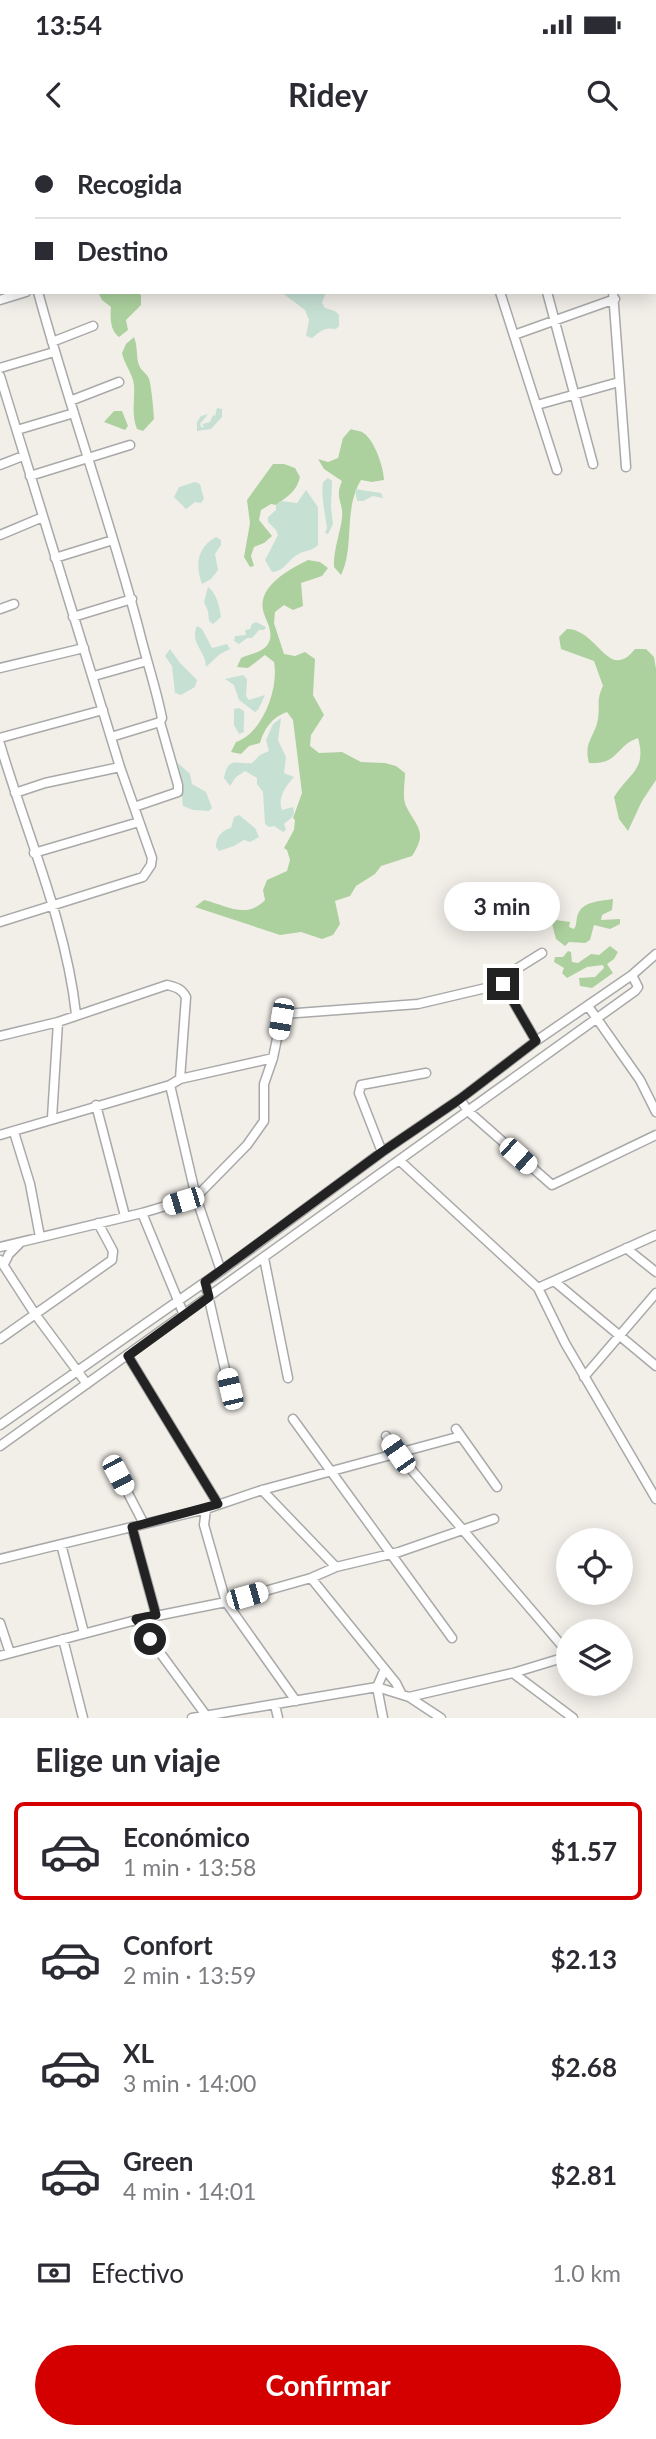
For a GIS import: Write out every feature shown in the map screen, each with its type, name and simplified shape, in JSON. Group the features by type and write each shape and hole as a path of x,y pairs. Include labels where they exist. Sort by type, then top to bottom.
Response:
{"street":[{"path":"0,300 20,294"},
{"path":"39,294 54,352 132,599 178,792 134,807"},
{"path":"501,294 557,470"},
{"path":"548,294 593,464"},
{"path":"514,335 614,296 626,467"},
{"path":"52,342 93,326"},
{"path":"0,368 54,352"},
{"path":"70,401 119,382"},
{"path":"537,405 619,382"},
{"path":"0,922 143,877 152,858 120,767 94,676 1,383"},
{"path":"17,430 74,413"},
{"path":"30,476 130,445"},
{"path":"0,465 23,456"},
{"path":"0,535 43,517"},
{"path":"55,558 113,540"},
{"path":"74,617 132,599"},
{"path":"0,609 15,604"},
{"path":"0,668 84,648"},
{"path":"94,676 147,661"},
{"path":"0,738 103,710"},
{"path":"111,737 160,722"},
{"path":"0,744 53,905 65,948 76,1014"},
{"path":"15,793 45,783 120,767"},
{"path":"34,853 139,822"},
{"path":"0,1247 142,1213 196,1196 247,1145 264,1121 264,1084 284,1014 418,1004 503,984 509,973 542,953"},
{"path":"0,1425 221,1271 536,1041 632,975 656,954"},
{"path":"0,1446 611,1009 637,989 632,975"},
{"path":"503,984 536,1041"},
{"path":"0,1036 58,1022 167,985 184,992 186,997 180,1079"},
{"path":"602,995 611,1009"},
{"path":"588,1006 640,1080 656,1112"},
{"path":"52,1118 58,1022"},
{"path":"0,1135 170,1085 180,1079 273,1058"},
{"path":"382,1152 359,1093 361,1085 426,1073"},
{"path":"170,1085 196,1196 221,1271"},
{"path":"460,1099 468,1111 552,1185 656,1135"},
{"path":"96,1105 125,1216"},
{"path":"420,1126 429,1139"},
{"path":"14,1132 30,1184 40,1237"},
{"path":"400,1160 538,1288 584,1377 656,1499"},
{"path":"142,1213 184,1315"},
{"path":"0,1339 112,1260 113,1251 98,1223"},
{"path":"538,1288 656,1235"},
{"path":"20,1243 2,1262 34,1314 87,1384"},
{"path":"626,1248 656,1272"},
{"path":"264,1258 288,1378"},
{"path":"554,1281 656,1366"},
{"path":"205,1282 232,1399"},
{"path":"584,1377 656,1293"},
{"path":"128,1356 218,1504"},
{"path":"293,1419 452,1638"},
{"path":"0,1559 206,1509 262,1490 398,1454 458,1433 497,1487"},
{"path":"386,1436 398,1454 556,1640"},
{"path":"118,1475 144,1524"},
{"path":"262,1490 336,1567"},
{"path":"206,1509 204,1525 226,1602 296,1701"},
{"path":"0,1656 136,1619 226,1602 311,1578 336,1567 494,1519"},
{"path":"132,1527 156,1615"},
{"path":"61,1544 84,1633"},
{"path":"311,1578 405,1695"},
{"path":"136,1619 208,1717"},
{"path":"0,1623 10,1653"},
{"path":"63,1639 83,1718"},
{"path":"405,1695 513,1673 556,1659"},
{"path":"383,1718 377,1686 384,1671"},
{"path":"513,1673 573,1718"},
{"path":"192,1718 377,1686 405,1695 441,1718"},
{"path":"275,1705 278,1718"}],"green space":[{"path":"99,294 141,295 141,305 126,320 128,330 119,337 112,328 111,307"},
{"path":"284,294 325,294 322,303 325,308 339,315 339,326 336,329 323,330 312,338 306,336 309,320 305,310"},
{"path":"134,337 139,365 150,382 153,405 154,419 143,431 137,429 135,423 133,381 122,353 126,344"},
{"path":"217,408 222,409 222,417 211,429 197,431 197,422 201,416 208,414 200,424 202,428 202,424 210,422 213,415 215,416"},
{"path":"114,411 122,411 128,426 125,430 104,422"},
{"path":"351,429 362,432 370,440 380,461 384,480 361,480 352,504 348,553 341,575 334,567 334,561 342,518 339,492 342,481 324,469 318,459 328,462 338,458 343,438"},
{"path":"273,464 295,468 300,477 297,486 288,496 276,505 271,504 261,510 259,520 272,536 254,547 251,556 254,566 250,567 244,557 250,523 247,500"},
{"path":"328,478 332,481 333,524 328,534 325,533 327,528 322,494 323,482"},
{"path":"195,482 200,484 204,499 186,509 174,497 179,487"},
{"path":"355,489 381,493 383,498 373,496 357,501"},
{"path":"306,490 318,507 318,545 297,555 280,570 272,572 265,560 278,535 268,522 268,517 281,501 297,503"},
{"path":"216,537 221,540 215,554 218,570 211,579 202,584 199,557 205,546"},
{"path":"308,560 320,562 328,568 322,576 301,583 303,606 293,610 284,605 275,612 274,623 284,654 295,656 305,652 315,659 313,695 324,715 311,735 310,746 319,753 342,752 361,762 396,766 405,773 405,803 420,835 412,856 381,866 375,874 356,886 350,896 335,901 340,924 333,935 322,939 301,932 280,935 195,907 204,900 236,909 251,909 265,900 263,890 267,880 287,871 290,860 284,848 294,830 293,818 302,793 293,720 287,712 282,714 269,724 260,743 249,746 241,754 231,752 236,742 246,737 261,720 274,684 274,662 265,655 248,668 237,667 241,658 261,650 269,642 270,630 263,610 265,593 277,579"},
{"path":"208,587 219,605 221,617 213,624 209,621 204,602"},
{"path":"256,622 266,627 264,630 259,630 252,638 239,644 234,641 235,636 246,635 245,630 250,629"},
{"path":"197,626 202,629 212,648 227,644 230,649 206,667 196,642"},
{"path":"567,629 578,631 587,637 610,658 626,658 635,649 646,649 654,657 656,780 642,801 628,831 619,819 614,797 638,764 638,738 625,745 612,758 599,763 589,763 587,750 597,725 603,686 594,661 561,649 559,637"},
{"path":"170,649 197,680 195,687 181,695 175,693 172,666 165,656"},
{"path":"243,675 247,679 246,696 249,700 265,695 255,712 239,700 234,685 225,679"},
{"path":"234,709 244,711 244,732 239,734 234,725"},
{"path":"281,718 278,740 286,757 284,773 294,777 281,797 282,810 293,807 294,810 292,817 284,824 286,830 283,832 265,824 263,792 257,784 257,778 245,771 236,777 230,786 224,778 231,764 252,763 269,751 266,740 273,724"},
{"path":"178,763 190,774 192,784 206,792 212,808 209,811 183,806"},
{"path":"239,815 255,828 259,837 250,842 244,840 219,851 216,847 218,837 231,828 234,817"},
{"path":"536,897 554,903 553,915 544,921 539,920 534,911 524,915 520,912 522,907"},
{"path":"613,899 612,910 602,915 601,920 620,919 620,924 610,929 594,925 590,940 585,943 569,942 565,946 556,939 552,924 556,920 570,922 569,927 574,929 582,908 594,902"},
{"path":"610,946 618,952 607,964 613,973 592,988 580,986 579,978 595,977 604,968 603,965 587,967 567,978 562,973 564,968 554,962 555,957 563,957 568,951 571,952 572,962 578,963 591,954 599,955"}],"route":[{"path":"150,1639 136,1619 156,1615 132,1527 218,1504 128,1356 209,1297 205,1282 382,1152 460,1099 536,1041 503,984"}]}
